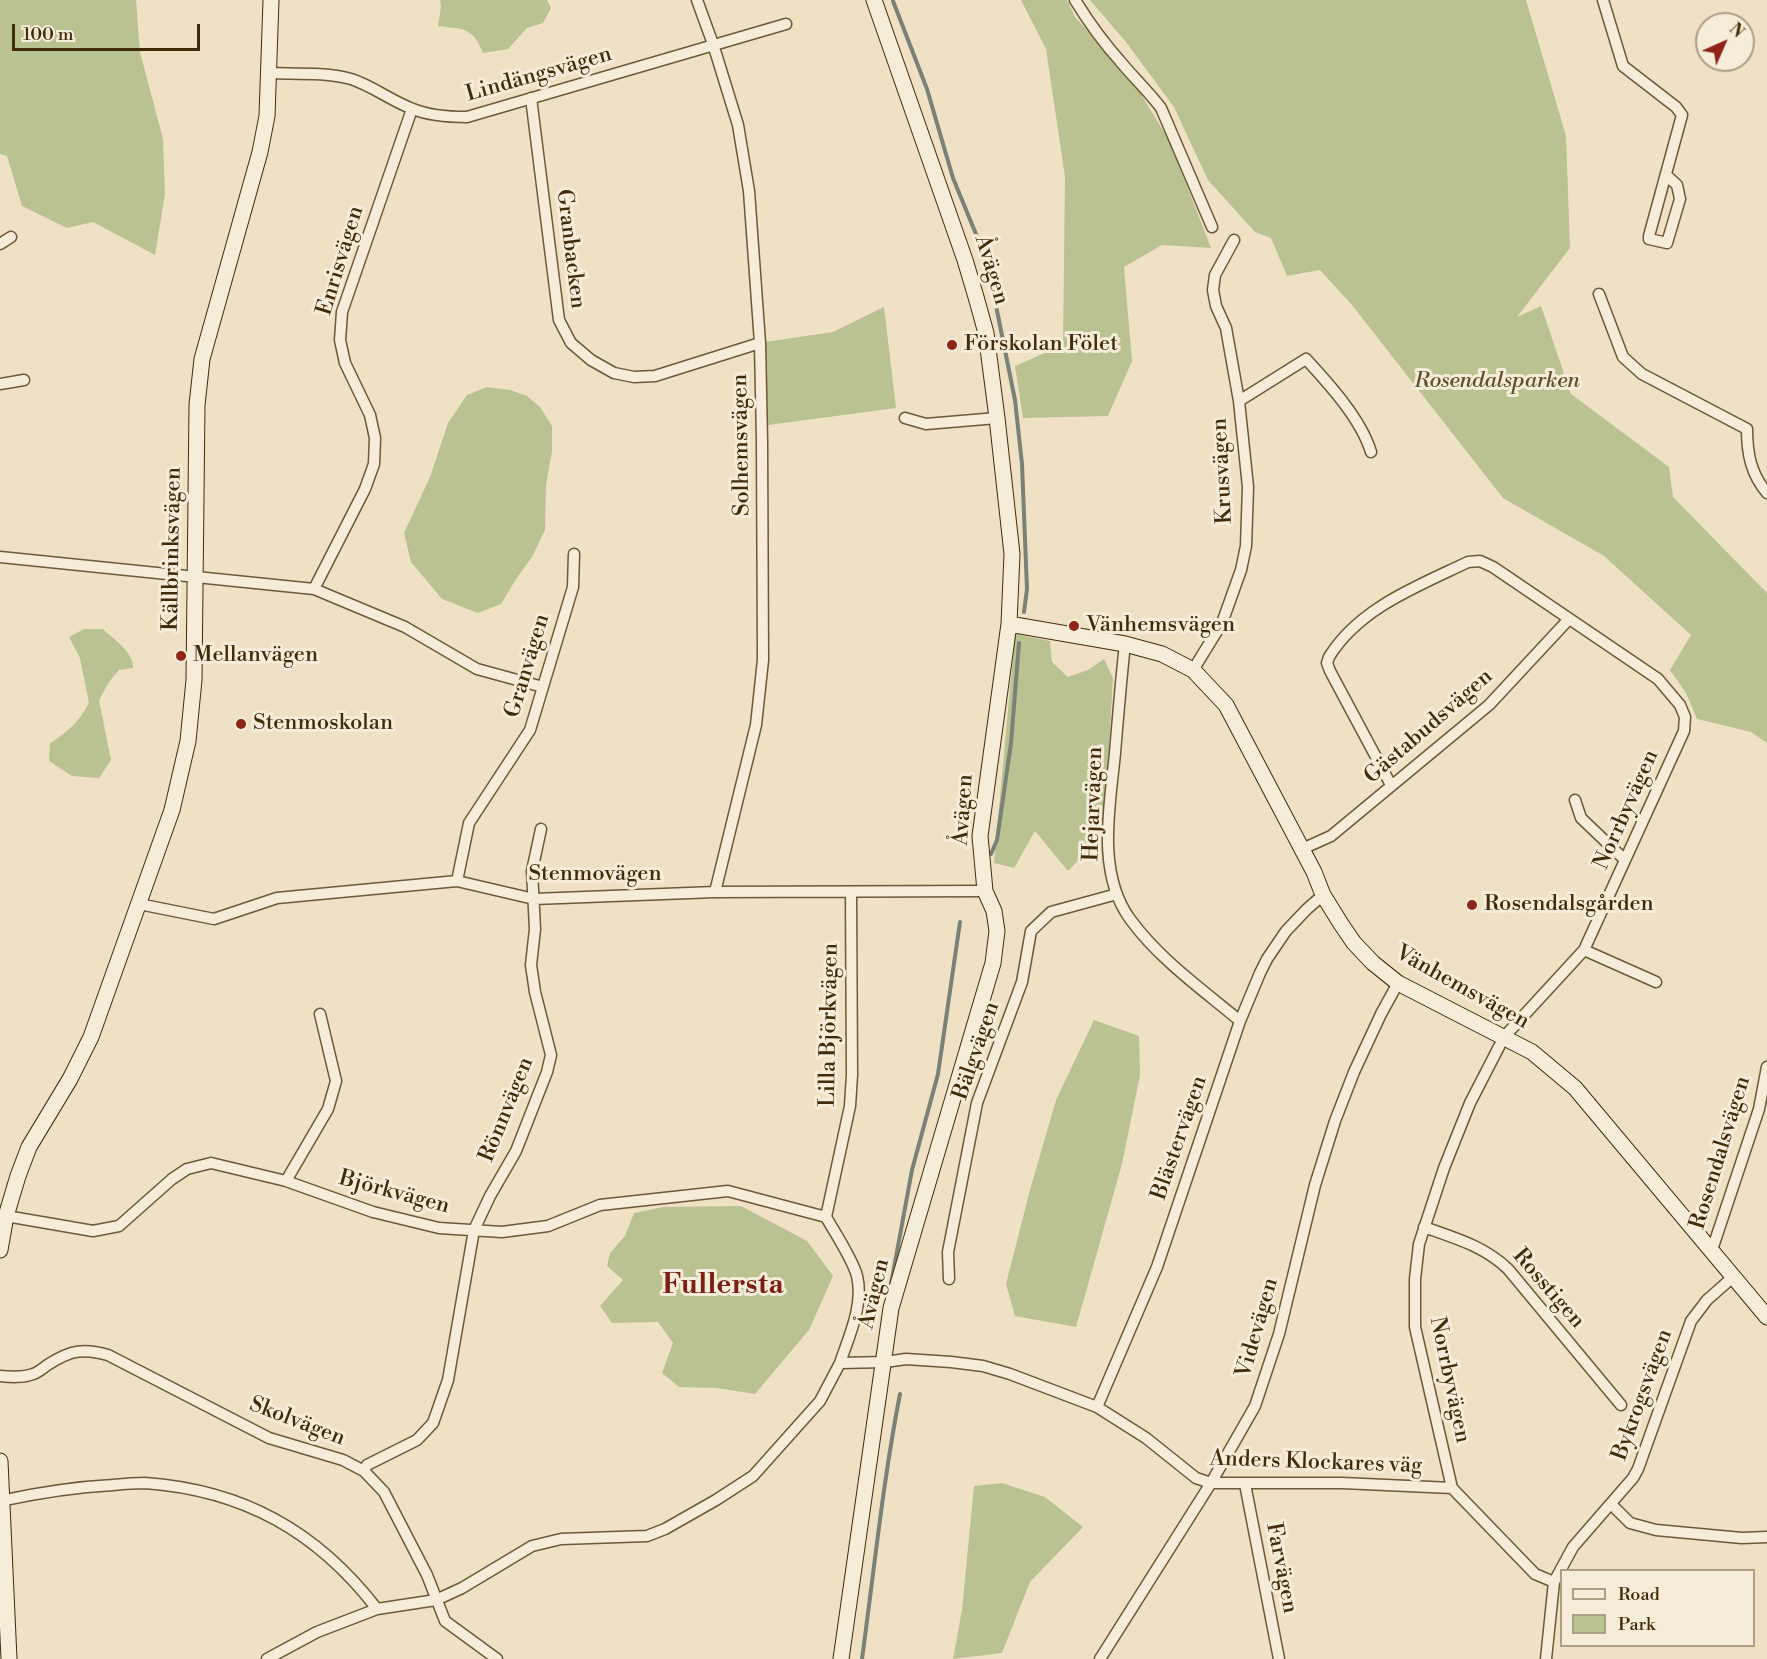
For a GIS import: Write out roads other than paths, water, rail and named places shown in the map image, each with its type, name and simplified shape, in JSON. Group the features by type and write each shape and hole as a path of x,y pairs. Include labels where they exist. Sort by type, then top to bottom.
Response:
{"street":[{"name":"Källbrinksvägen","path":"0,1250 6,1216 29,1147 70,1079 91,1037 172,810 188,741 194,680 196,405 202,359 260,152 267,116 271,0"},
{"name":"Solhemsvägen","path":"697,0 738,125 749,191 760,343 764,652 756,725 715,892"},
{"name":"Åvägen","path":"841,1659 891,1308 993,963 997,931 994,911 985,891 980,836 1009,624 1012,554 986,333 962,249 874,0"},
{"path":"1075,0 1085,17 1120,61 1161,108 1212,227"},
{"path":"1603,0 1623,66 1676,107 1682,116 1649,236 1654,242 1667,243 1680,199 1677,185 1666,175"},
{"name":"Lindängsvägen","path":"268,74 324,75 348,79 370,86 412,109 438,116 467,117 786,24"},
{"name":"Granbacken","path":"531,98 559,320 571,343 591,360 614,373 634,377 655,376 760,343"},
{"name":"Enrisvägen","path":"314,589 365,489 374,464 375,438 370,415 345,363 340,340 342,312 412,109"},
{"path":"0,244 11,237"},
{"name":"Krusvägen","path":"1193,670 1222,624 1238,580 1246,546 1248,487 1239,401 1226,328 1216,306 1213,290 1215,275 1233,240"},
{"path":"1599,294 1623,357 1642,375 1747,429 1747,448 1751,469 1767,494"},
{"name":"Krusvägen","path":"1239,401 1306,358 1327,381 1367,436 1371,452"},
{"path":"0,384 24,380"},
{"path":"905,418 926,424 997,418"},
{"name":"Granvägen","path":"457,881 469,823 530,730 573,587 574,554"},
{"path":"0,557 314,589 405,627 477,669 543,687"},
{"name":"Norrbyvägen","path":"1391,785 1327,663 1332,652 1359,621 1395,598 1468,562 1480,561 1493,567 1658,679 1680,705 1685,717 1684,731 1584,950 1504,1037 1456,1135 1424,1227 1414,1279 1415,1327 1452,1488"},
{"name":"Gästabudsvägen","path":"1302,849 1331,836 1489,705 1569,619"},
{"name":"Vänhemsvägen","path":"1009,624 1125,644 1162,654 1193,670 1226,705 1302,849 1323,896 1354,943 1373,963 1398,983 1532,1052 1575,1088 1767,1317"},
{"name":"Hejarvägen","path":"1125,644 1108,830 1109,863 1117,894 1129,918 1159,951 1240,1021"},
{"path":"1575,800 1581,818 1625,860"},
{"name":"Rönnvägen","path":"364,1470 367,1465 417,1440 433,1423 447,1380 474,1230 490,1196 516,1151 547,1072 550,1055 531,965 535,929 532,871 541,829"},
{"name":"Stenmovägen","path":"139,904 214,919 277,898 457,881 534,899 715,892 985,891"},
{"name":"Lilla Björkvägen","path":"826,1217 850,1096 851,892"},
{"name":"Bälgvägen","path":"949,1279 948,1252 977,1103 1022,982 1031,931 1052,912 1117,894"},
{"name":"Blästervägen","path":"1096,1407 1157,1267 1240,1021 1267,959 1286,931 1323,896"},
{"path":"1584,950 1656,982"},
{"name":"Videvägen","path":"1100,1659 1211,1483 1255,1406 1279,1334 1315,1185 1335,1121 1353,1072 1398,983"},
{"path":"286,1181 328,1110 336,1081 320,1014"},
{"name":"Rosendalsvägen","path":"1712,1250 1759,1108 1767,1067"},
{"name":"Björkvägen","path":"6,1216 93,1231 119,1226 172,1179 187,1169 211,1163 286,1181 373,1212 439,1228 502,1232 548,1226 600,1205 728,1191 826,1217"},
{"path":"267,1659 317,1632 377,1609 436,1600 462,1588 532,1546 561,1539 647,1536 665,1529 753,1476 820,1401 840,1363 856,1316 859,1292 857,1274 826,1217"},
{"name":"Rosstigen","path":"1424,1227 1471,1243 1497,1258 1621,1405"},
{"name":"Bykrogsvägen","path":"1561,1569 1573,1547 1638,1469 1691,1321 1707,1300 1733,1277"},
{"name":"Skolvägen","path":"0,1376 32,1375 64,1354 94,1351 108,1355 269,1438 343,1460 364,1470 384,1492 427,1575 445,1621 497,1659"},
{"name":"Anders Klockares väg","path":"840,1363 906,1359 983,1366 1010,1374 1096,1407 1146,1438 1196,1478 1211,1483 1342,1483 1452,1488"},
{"path":"0,1461 9,1659"},
{"path":"1,1500 82,1487 143,1483 219,1496 255,1508 292,1529 328,1554 356,1581 377,1609"},
{"name":"Farvägen","path":"1245,1484 1279,1659"},
{"path":"1452,1488 1535,1574 1554,1582"},
{"path":"1611,1504 1630,1523 1656,1530 1742,1538 1767,1537"},
{"name":"Bykrogsvägen","path":"1546,1659 1554,1582 1560,1571"}],"waterway":[{"path":"893,1 927,89 953,178 987,261 1015,400 1022,464 1027,589 1024,612"},
{"path":"991,854 997,840 1011,743 1019,643"},
{"path":"891,1284 912,1170 938,1074 960,922"},
{"path":"862,1659 900,1394"}],"place":[{"name":"Förskolan Fölet","path":"952,345"},
{"name":"Vänhemsvägen","path":"1074,626"},
{"name":"Mellanvägen","path":"181,656"},
{"name":"Stenmoskolan","path":"241,724"},
{"name":"Rosendalsgården","path":"1472,905"}],"district":[{"name":"Fullersta","path":"723,1286"}],"park label":[{"name":"Rosendalsparken","path":"1497,382"}]}
